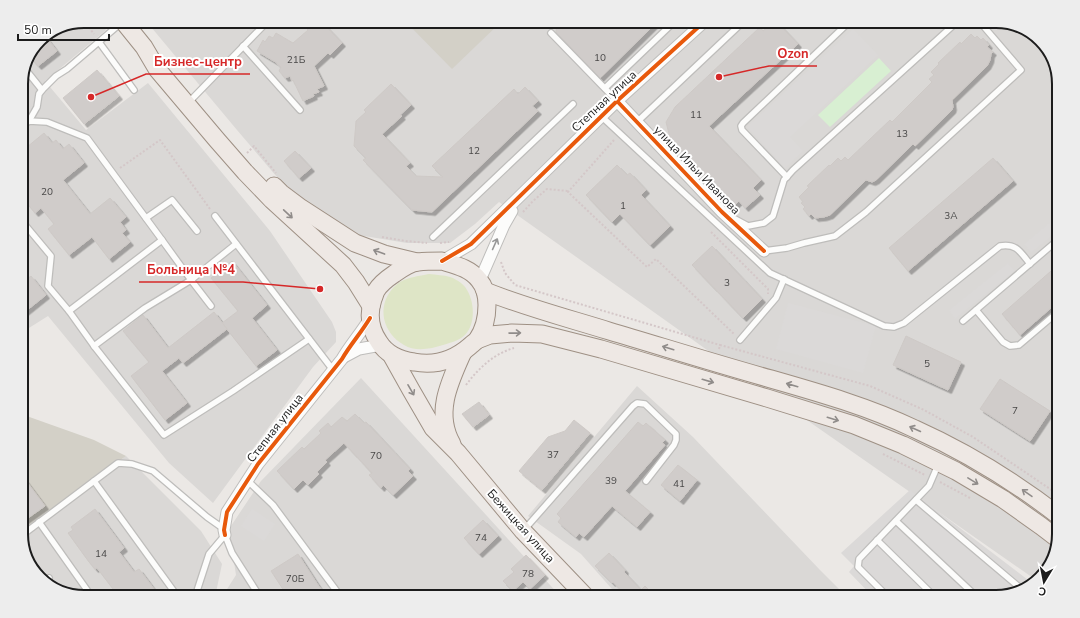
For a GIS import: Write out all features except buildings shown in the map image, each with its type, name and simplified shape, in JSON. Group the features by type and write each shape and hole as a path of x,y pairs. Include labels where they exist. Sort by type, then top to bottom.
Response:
{"main road":[{"path":"129,28 144,47 163,64 245,172 272,200 343,265 356,282 370,312 374,335 386,351 434,428 458,452"},
{"path":"190,101 281,193 301,208 355,243 384,254 417,262 442,261 462,267 473,273 482,285 487,298 487,311 485,323 476,340 463,352 449,360 422,364 407,361 386,351"},
{"path":"370,312 377,290 401,268 417,262"},
{"path":"482,285 525,306 862,407 914,428 964,453 1012,483 1052,511"},
{"path":"476,340 490,336 512,333 542,334 601,349 854,425 903,445 956,472 1003,499 1052,534"},
{"path":"458,452 448,436 443,414 446,396 463,352"},
{"name":"Бежицкая улица","path":"458,452 523,531 579,590"}],"street":[{"name":"Степная улица","path":"442,261 471,244 616,101 697,28"},
{"name":"улица Ильи Иванова","path":"616,101 722,212 764,251"},
{"path":"482,285 504,225 521,196"},
{"name":"Степная улица","path":"225,532 227,512 258,464 342,359 362,331 370,312"},
{"path":"342,359 359,350 386,351"}],"lane":[{"path":"115,28 100,42 56,76 42,90 39,94 37,107 29,121 47,122 87,138 211,306"},
{"path":"190,101 261,28"},
{"path":"604,88 668,28"},
{"path":"637,122 737,28"},
{"path":"787,177 742,130 743,123 843,28"},
{"path":"722,212 748,226 764,223 773,216 784,180 796,167 950,28"},
{"path":"764,251 786,248 835,236 866,212 1021,70 985,28"},
{"path":"551,33 616,101"},
{"path":"100,42 134,90"},
{"path":"244,46 300,110"},
{"path":"29,74 42,90"},
{"path":"433,237 573,104"},
{"path":"601,116 770,273 884,326 894,327 904,323 1000,246 1007,245 1016,247 1030,264"},
{"path":"146,218 172,200 197,231"},
{"path":"215,216 333,370"},
{"path":"28,228 51,256 48,286 69,311 94,346 164,435 233,391 309,339"},
{"path":"69,311 162,240"},
{"path":"94,346 145,308 191,280 236,244"},
{"path":"963,321 1052,245"},
{"path":"740,340 776,298 784,279"},
{"path":"976,310 1003,342 1010,346 1019,345 1052,317"},
{"path":"523,531 637,403 645,404 676,434 674,445 646,481"},
{"path":"28,531 118,463 132,464 153,471 225,532 232,553 256,590"},
{"path":"881,590 858,567 859,559 929,486 938,463"},
{"path":"94,481 173,590"},
{"path":"248,481 273,505 336,590"},
{"path":"916,500 1018,585"},
{"path":"896,521 970,590"},
{"path":"39,522 87,590"},
{"path":"197,590 209,554 225,532"},
{"path":"877,540 929,590"}],"path":[{"path":"89,28 100,42"},
{"path":"568,192 620,134"},
{"path":"113,174 160,140 215,216"},
{"path":"244,155 254,146 276,173"},
{"path":"520,216 533,201 547,189 568,192 648,267 656,259 734,334 739,328"},
{"path":"521,196 533,201"},
{"path":"706,227 768,289 767,300"},
{"path":"375,235 406,241 428,243"},
{"path":"439,243 453,242"},
{"path":"502,257 501,264 505,273 515,284 720,345"},
{"path":"464,387 475,373 489,360 512,349 518,348"}],"shaded area":[{"path":"104,28 106,30 45,81 86,130 148,83 270,231 332,322 336,332 336,342 313,367 213,503 169,463 48,316 28,329 28,81 30,70 34,59 40,50 53,37 73,29"},
{"path":"152,28 1003,28 1017,32 1036,44 1043,53 1049,66 1052,81 1052,541 1048,555 1044,562 1024,562 1024,572 731,367 499,202 475,224 450,243 407,243 358,235 294,197"},
{"path":"412,28 495,28 452,69"},
{"path":"853,29 878,55 790,137 803,151 785,168 747,127"},
{"path":"1052,221 1052,236 1031,253 1024,244"},
{"path":"1008,263 1015,271 955,319 949,310"},
{"path":"788,303 876,326 863,373 776,349"},
{"path":"361,378 555,590 226,590 236,575 229,529 261,481"},
{"path":"637,386 693,437 840,590 613,590 581,554 528,516"},
{"path":"28,416 94,440 126,456 28,526"},
{"path":"126,456 201,531 222,564 216,590 77,590 63,586 44,574 36,562 30,548 28,526"},
{"path":"910,490 1024,577 1024,582 1017,586 1003,590 866,590 849,572 854,566 841,553"},
{"path":"252,509 275,524 264,541 241,526"}],"green space":[{"path":"879,58 891,71 830,127 818,115"},
{"path":"429,274 451,277 465,287 471,299 473,312 471,326 463,337 450,343 433,348 413,349 404,345 391,334 384,319 383,311 388,295 400,282"}],"cycle path":[{"path":"442,261 471,244 617,101 697,28"},
{"path":"617,101 722,212 764,251"},
{"path":"225,535 224,530 227,512 258,464 342,359 370,318"}],"place":[{"name":"Ozon","path":"719,77"},
{"name":"Бизнес-центр","path":"91,97"},
{"name":"Больница №4","path":"320,289"}]}
